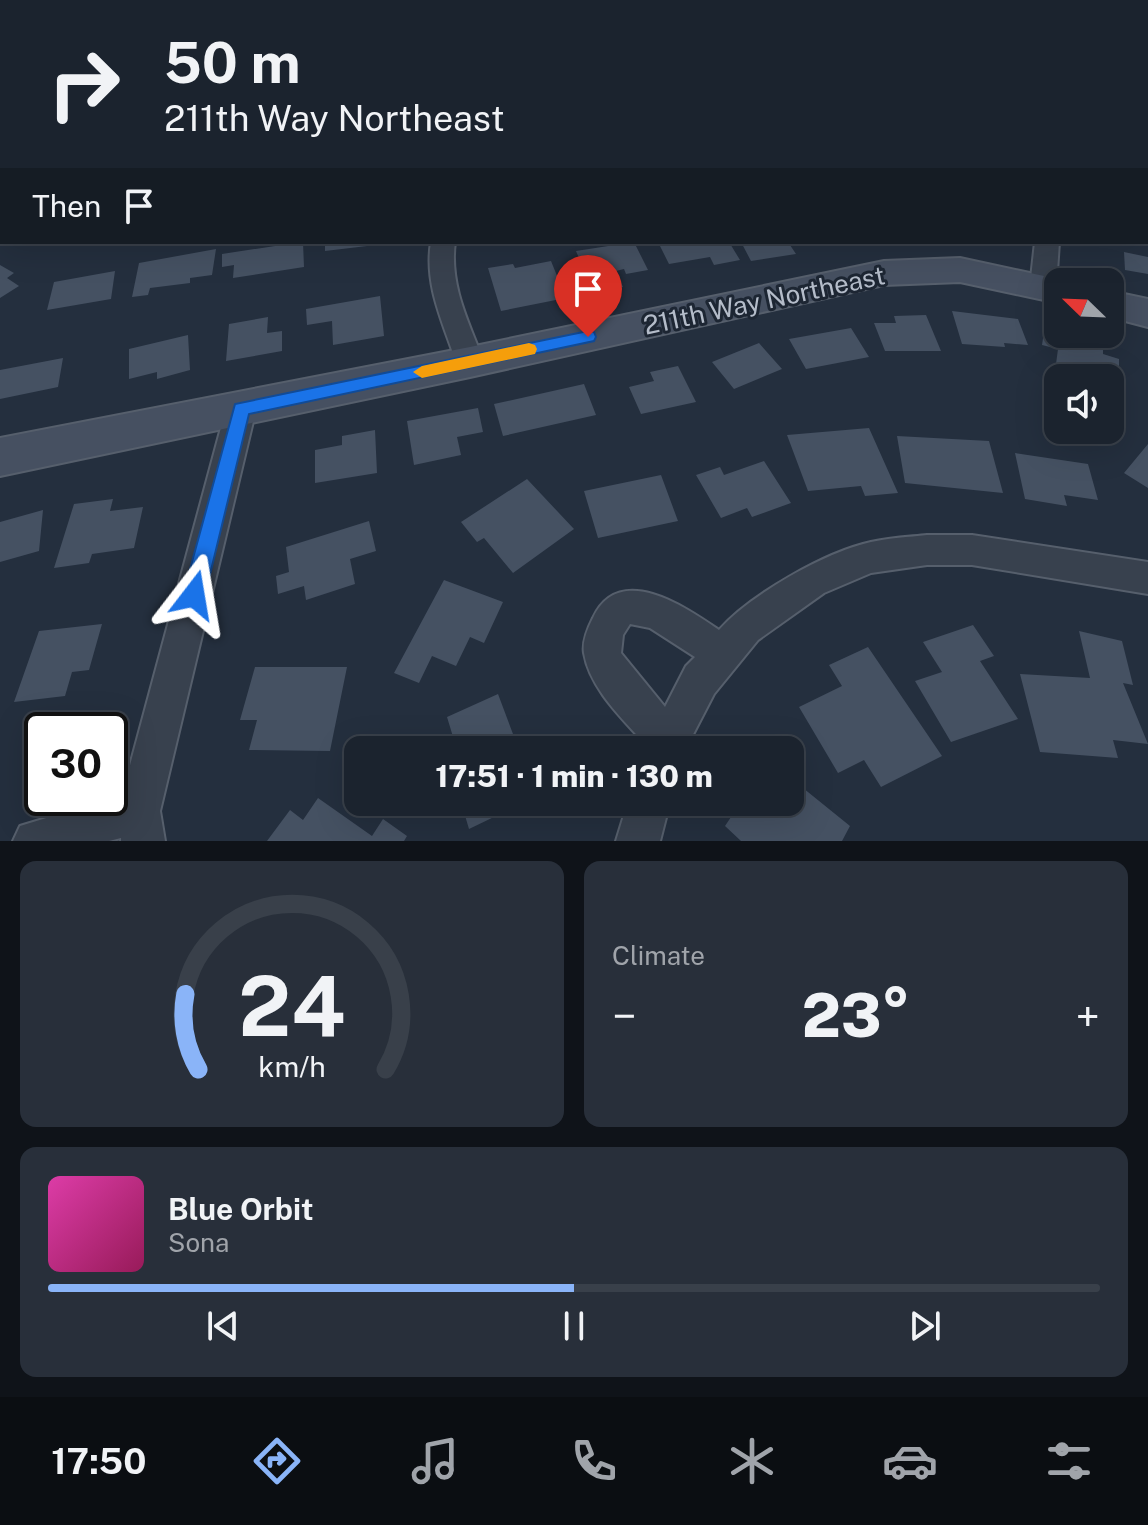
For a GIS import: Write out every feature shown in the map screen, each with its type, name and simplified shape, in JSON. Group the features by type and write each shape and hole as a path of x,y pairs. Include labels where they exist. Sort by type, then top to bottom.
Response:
{"street":[{"path":"442,244 439,256 440,273 470,362"},
{"path":"1047,244 1049,268"},
{"name":"211th Way Northeast","path":"0,457 470,362 884,273 960,270 1044,288"},
{"path":"1124,307 1148,313"},
{"path":"35,841 141,826 241,409"},
{"path":"670,736 700,680 745,628 812,582 869,558 927,550 972,550 1148,578"},
{"path":"660,736 605,660 603,638 610,618 623,606 642,606 678,624 722,654"},
{"path":"638,841 645,816"}],"building":[{"path":"303,244 304,267 233,278 234,265 222,267 222,254"},
{"path":"325,244 384,244 325,251"},
{"path":"635,244 648,270 626,274 624,269 616,271 623,287 593,292 576,251"},
{"path":"659,244 730,244 740,260 714,265 710,257 669,264"},
{"path":"742,244 789,244 796,254 751,261"},
{"path":"216,249 212,275 190,278 190,283 150,288 148,295 132,297 139,263"},
{"path":"1124,252 1148,257 1148,274 1125,270"},
{"path":"551,261 566,298 501,311 488,268 513,264 515,268"},
{"path":"0,265 14,273 7,278 19,286 0,298"},
{"path":"115,271 111,299 47,310 54,282"},
{"path":"380,296 384,336 333,345 332,321 307,325 306,309"},
{"path":"952,311 1018,319 1028,345 962,344"},
{"path":"926,315 941,351 885,351 874,323 896,323 894,316"},
{"path":"268,317 267,333 282,331 282,351 226,361 229,324"},
{"path":"851,328 869,357 806,369 789,339"},
{"path":"188,335 190,370 157,379 157,372 129,379 129,349"},
{"path":"759,343 782,369 734,389 712,362"},
{"path":"1054,348 1103,348 1103,354 1119,359 1119,364 1056,364 1058,349"},
{"path":"63,358 58,387 0,399 0,370"},
{"path":"678,366 696,402 641,414 629,387 654,381 650,372"},
{"path":"584,384 596,415 503,436 494,404"},
{"path":"478,408 483,432 457,437 461,455 414,465 407,421"},
{"path":"869,428 898,493 865,496 861,486 808,491 787,435"},
{"path":"375,430 377,473 315,483 315,450 342,445 342,436"},
{"path":"897,436 989,441 1003,493 905,483"},
{"path":"1148,444 1148,488 1124,473"},
{"path":"1015,453 1088,464 1098,500 1064,495 1067,506 1025,499"},
{"path":"764,461 791,503 752,517 747,508 721,518 696,475 720,467 724,475"},
{"path":"661,475 678,521 598,538 584,491"},
{"path":"527,479 574,529 513,573 484,538 477,542 461,522"},
{"path":"113,499 110,511 143,507 134,548 92,554 89,563 54,568 74,504"},
{"path":"43,510 39,551 0,562 0,522"},
{"path":"369,521 376,551 350,559 355,584 306,600 304,586 278,594 276,576 289,572 286,547"},
{"path":"444,580 503,602 484,643 470,637 456,666 432,656 419,683 394,673"},
{"path":"102,624 89,670 72,672 65,696 14,702 39,631"},
{"path":"973,625 994,656 980,661 1018,719 951,742 915,681 942,672 923,642"},
{"path":"1079,631 1122,641 1133,685 1123,683 1148,744 1113,740 1118,758 1040,752 1020,674 1090,678"},
{"path":"868,647 942,756 881,787 864,760 838,773 799,707 842,686 829,665"},
{"path":"255,667 347,667 330,751 249,750 257,720 240,720"},
{"path":"498,694 514,736 453,736 447,717"},
{"path":"804,789 850,826 842,841 741,841 725,826 732,816 804,816"},
{"path":"318,798 372,836 383,819 407,836 404,841 267,841 290,810 303,820"},
{"path":"465,816 496,816 469,829"}],"slow traffic":[{"path":"422,372 529,349"}],"route":[{"path":"194,595 241,409 588,337"}]}
